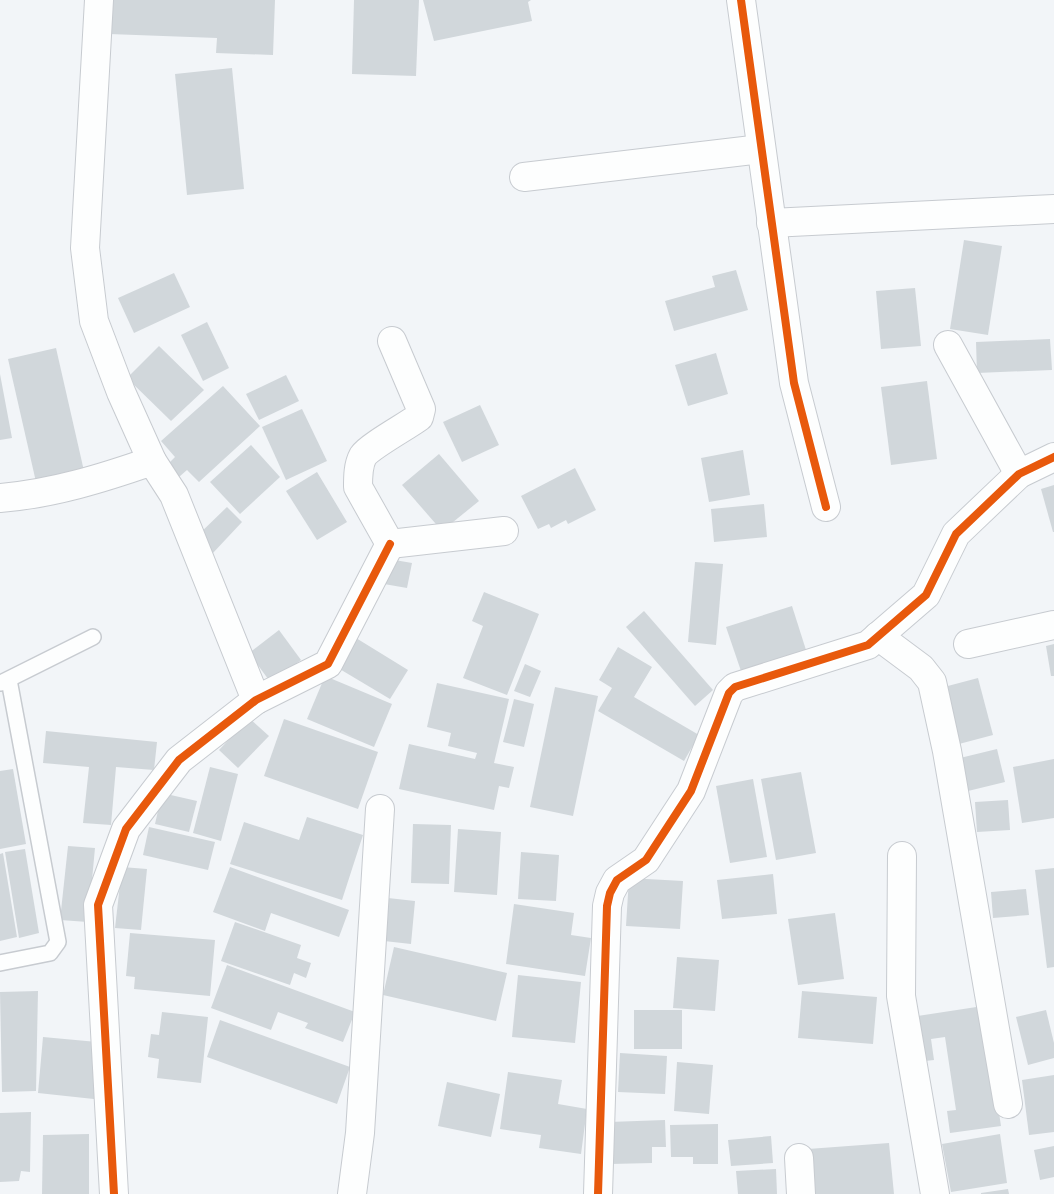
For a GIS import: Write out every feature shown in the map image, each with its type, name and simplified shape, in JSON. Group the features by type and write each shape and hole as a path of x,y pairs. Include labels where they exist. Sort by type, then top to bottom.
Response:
{"street":[{"path":"99,0 85,248 94,321 121,392 152,461 174,496 256,700"},
{"path":"741,0 794,383 826,507"},
{"path":"524,177 761,149"},
{"path":"771,223 1054,209"},
{"path":"390,544 358,487 360,467 366,453 419,417 421,409 392,341"},
{"path":"948,345 1019,474"},
{"path":"598,1194 607,906 610,893 618,880 646,860 691,791 729,693 735,687 868,645 926,595 956,534 1019,474 1054,457"},
{"path":"0,498 22,496 105,477 152,461"},
{"path":"390,544 504,531"},
{"path":"114,1194 98,905 126,829 179,760 256,700 328,664 390,544"},
{"path":"968,644 1054,625"},
{"path":"878,636 921,668 932,682 948,751 1008,1104"},
{"path":"352,1194 360,1133 380,809"},
{"path":"902,856 901,996 935,1194"},
{"path":"799,1158 802,1194"}],"lane":[{"path":"0,963 50,953 58,942 4,682 93,638"}],"building":[{"path":"110,0 275,0 273,55 216,53 217,38 109,34"},
{"path":"354,0 419,0 416,76 352,74"},
{"path":"423,0 531,0 528,2 532,21 434,41"},
{"path":"232,68 244,189 187,195 175,74"},
{"path":"964,240 1002,246 988,335 950,329"},
{"path":"736,270 748,310 674,331 665,301 715,287 712,276"},
{"path":"174,273 190,307 134,333 118,298"},
{"path":"915,288 921,346 881,349 876,291"},
{"path":"207,322 229,368 203,381 181,335"},
{"path":"1050,339 1052,370 977,373 976,342"},
{"path":"159,346 204,390 171,421 127,378"},
{"path":"56,348 84,471 36,482 8,359"},
{"path":"716,353 728,394 688,406 675,365"},
{"path":"0,374 12,438 0,440"},
{"path":"286,375 299,401 259,420 246,394"},
{"path":"927,381 937,459 891,465 881,387"},
{"path":"223,386 260,426 199,482 187,470 179,477 168,464 175,457 161,441"},
{"path":"480,405 499,445 462,462 443,422"},
{"path":"302,409 327,461 286,480 262,427"},
{"path":"251,445 280,477 240,514 210,482"},
{"path":"743,450 750,495 709,502 701,458"},
{"path":"439,454 479,501 442,531 402,485"},
{"path":"575,468 596,510 568,524 566,520 551,528 549,524 538,529 521,496"},
{"path":"317,472 347,522 317,540 286,491"},
{"path":"1054,485 1054,532 1053,532 1041,489"},
{"path":"764,504 767,537 714,542 711,509"},
{"path":"227,507 242,522 212,554 195,538"},
{"path":"389,559 412,563 407,588 384,584"},
{"path":"695,562 723,564 716,645 688,642"},
{"path":"484,592 539,614 507,695 463,678 483,626 472,621"},
{"path":"792,606 806,650 741,671 726,627"},
{"path":"644,611 713,690 695,706 626,627"},
{"path":"279,630 301,660 271,683 249,653"},
{"path":"356,638 408,670 390,699 338,668"},
{"path":"1054,644 1054,676 1051,676 1046,646"},
{"path":"618,647 652,667 634,697 699,735 684,761 598,711 612,688 599,680"},
{"path":"525,664 541,671 530,697 514,691"},
{"path":"325,676 392,704 374,747 307,719"},
{"path":"978,678 993,735 959,744 944,687"},
{"path":"437,683 509,699 494,763 514,767 509,788 499,786 494,810 399,789 409,744 475,759 477,753 448,746 451,733 427,727"},
{"path":"555,687 598,696 573,816 530,807"},
{"path":"514,699 534,704 524,747 503,742"},
{"path":"249,718 269,736 238,768 219,750"},
{"path":"284,719 378,752 358,809 264,776"},
{"path":"46,731 157,742 154,770 116,767 111,825 83,823 89,767 43,763"},
{"path":"997,749 1005,782 968,791 960,758"},
{"path":"1054,759 1054,818 1022,823 1013,767"},
{"path":"210,767 238,774 221,841 193,833"},
{"path":"13,769 26,844 0,849 0,771"},
{"path":"801,772 816,853 776,860 761,779"},
{"path":"753,779 767,857 730,863 716,786"},
{"path":"162,793 197,801 189,832 155,824"},
{"path":"1008,800 1010,830 977,832 975,802"},
{"path":"307,817 363,835 342,900 230,864 244,822 299,840"},
{"path":"413,824 451,825 449,884 411,883"},
{"path":"149,827 215,842 208,870 143,855"},
{"path":"458,829 501,832 497,895 454,892"},
{"path":"68,846 95,848 88,922 60,920"},
{"path":"25,849 39,933 19,938 5,852"},
{"path":"521,852 559,855 556,901 518,899"},
{"path":"3,853 17,937 0,941 0,854"},
{"path":"122,867 147,869 141,930 115,928"},
{"path":"230,867 349,910 339,937 271,913 265,931 213,912"},
{"path":"1054,868 1054,967 1047,968 1035,870"},
{"path":"773,874 777,914 722,919 717,880"},
{"path":"629,878 683,881 680,929 626,926"},
{"path":"1026,889 1029,915 993,918 991,892"},
{"path":"388,898 415,901 411,944 384,941"},
{"path":"514,904 574,913 571,935 591,938 585,976 506,964"},
{"path":"835,913 844,979 798,985 788,919"},
{"path":"235,922 301,945 297,958 311,963 306,978 294,973 290,985 221,961"},
{"path":"130,933 215,940 210,996 134,989 135,977 126,976"},
{"path":"394,947 507,973 496,1021 383,995"},
{"path":"677,957 719,960 715,1011 673,1008"},
{"path":"227,965 355,1012 343,1042 305,1028 308,1023 278,1012 271,1030 211,1008"},
{"path":"518,975 581,982 575,1043 512,1037"},
{"path":"38,991 36,1091 2,1092 0,992"},
{"path":"802,991 877,997 873,1044 798,1038"},
{"path":"983,1006 1001,1126 950,1133 947,1111 956,1110 945,1037 931,1039 934,1060 917,1062 911,1017"},
{"path":"634,1010 682,1010 682,1049 634,1049"},
{"path":"1046,1010 1054,1043 1054,1058 1028,1065 1016,1017"},
{"path":"162,1012 208,1017 201,1083 157,1078 159,1059 148,1057 151,1034 159,1035"},
{"path":"220,1020 350,1067 337,1104 207,1057"},
{"path":"43,1037 97,1042 103,1100 38,1093"},
{"path":"620,1053 667,1056 665,1094 618,1092"},
{"path":"677,1062 713,1065 709,1114 674,1111"},
{"path":"508,1072 562,1080 558,1104 587,1109 581,1154 539,1148 541,1135 500,1129"},
{"path":"1054,1075 1054,1132 1029,1135 1022,1080"},
{"path":"447,1082 500,1094 491,1137 438,1126"},
{"path":"31,1112 30,1172 21,1171 19,1181 0,1182 0,1113"},
{"path":"665,1120 666,1147 652,1147 652,1163 611,1164 609,1122"},
{"path":"718,1124 718,1164 693,1164 693,1157 671,1157 670,1125"},
{"path":"89,1134 89,1194 42,1194 43,1135"},
{"path":"1000,1134 1007,1183 951,1192 942,1144"},
{"path":"771,1136 773,1163 731,1166 728,1140"},
{"path":"889,1143 894,1194 812,1194 808,1149"},
{"path":"1054,1146 1054,1177 1040,1180 1034,1150"},
{"path":"776,1169 777,1194 738,1194 736,1171"},
{"path":"1008,1189 1009,1194 981,1194 981,1193"}],"cycle path":[{"path":"741,0 794,383 826,507"},
{"path":"598,1194 607,906 610,893 617,880 646,860 691,791 729,693 735,687 868,645 926,595 956,534 1019,474 1054,457"},
{"path":"114,1194 98,905 126,829 179,760 256,700 328,664 390,544"}]}
